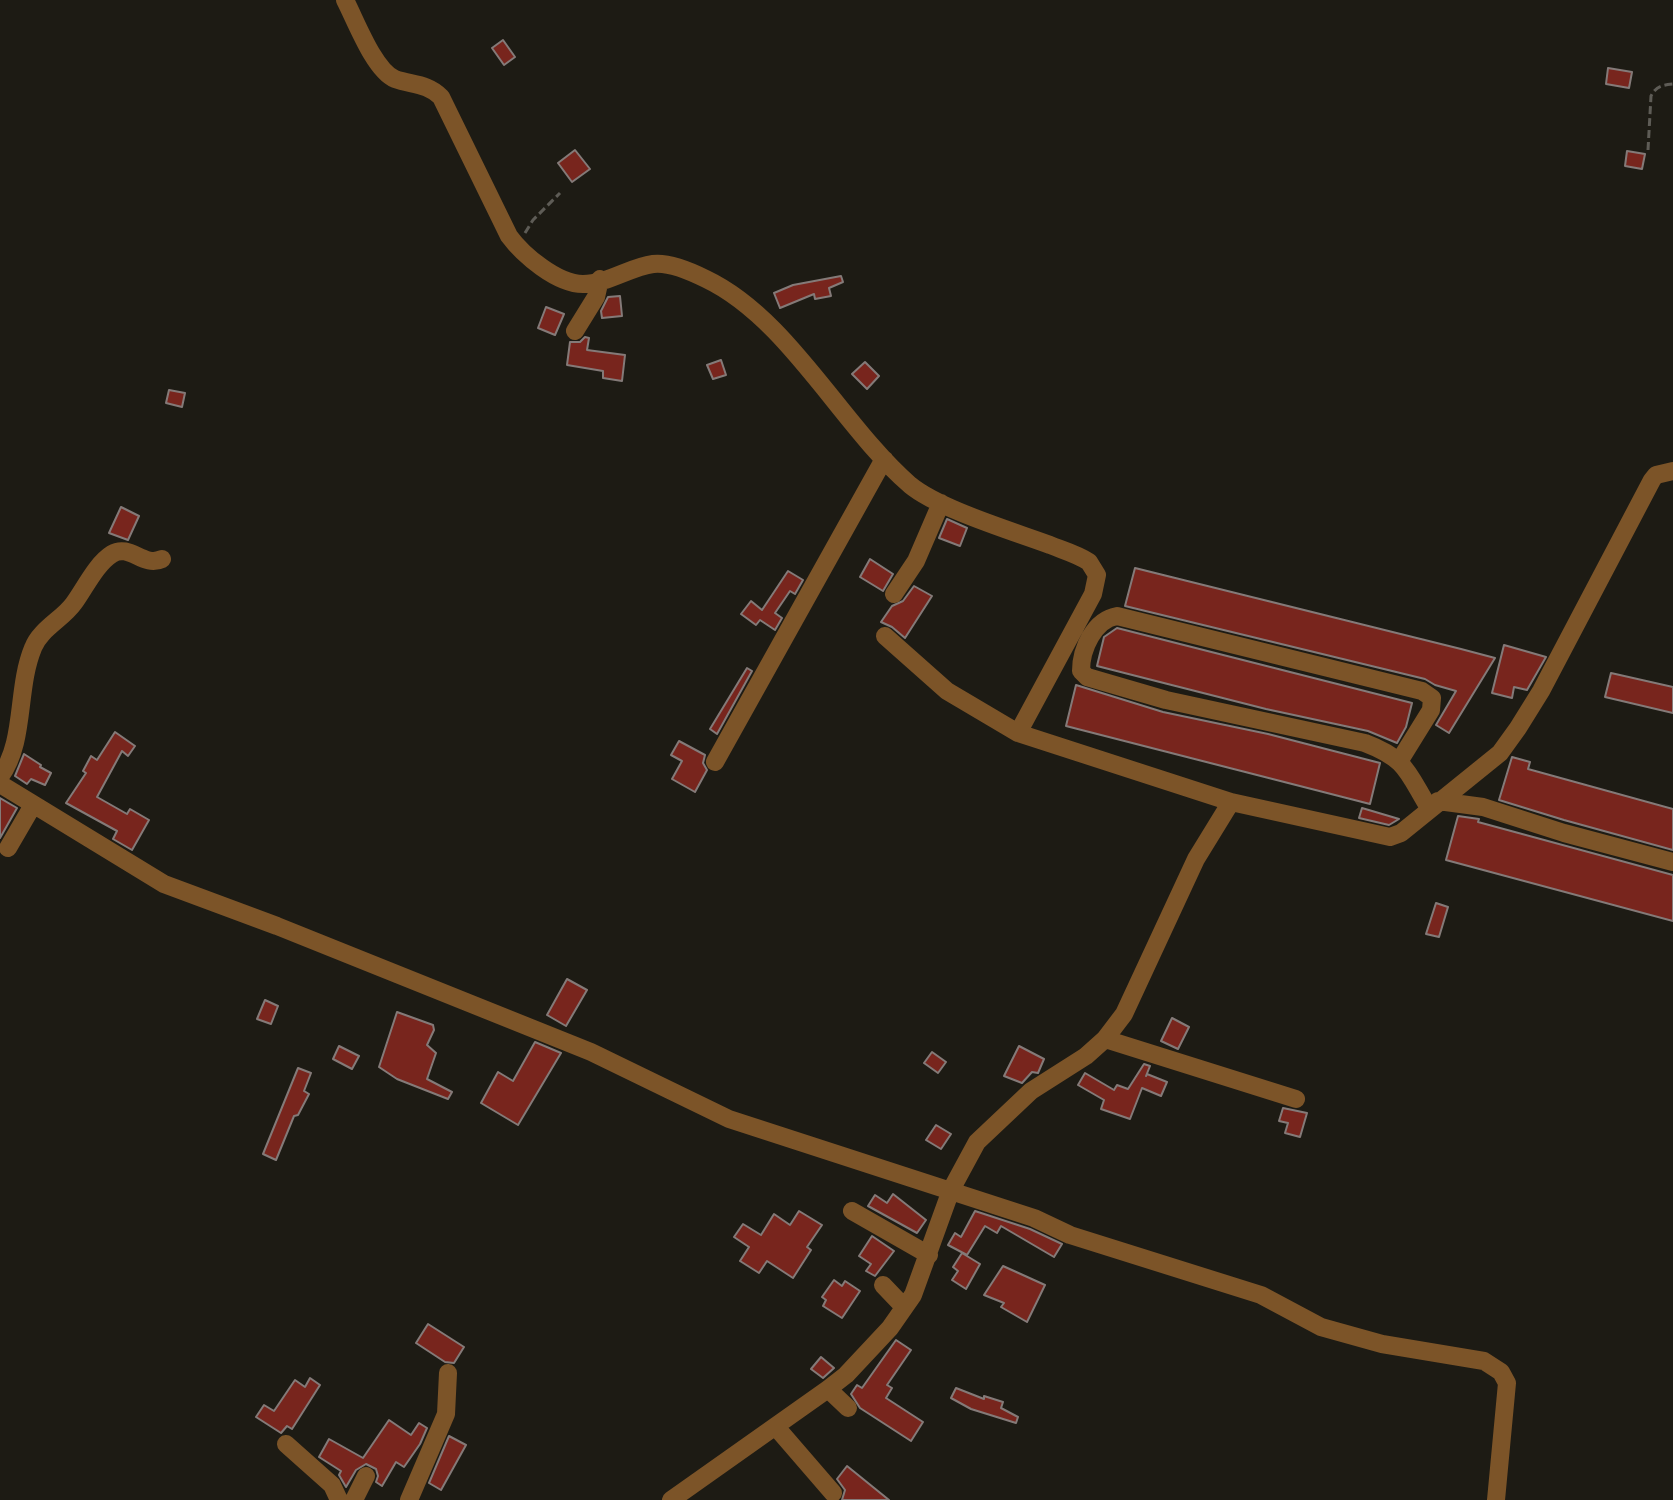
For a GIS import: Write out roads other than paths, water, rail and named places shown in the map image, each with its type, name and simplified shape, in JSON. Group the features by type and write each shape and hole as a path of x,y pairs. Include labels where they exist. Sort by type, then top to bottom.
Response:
{"street":[{"path":"345,0 385,72 434,90 441,97 509,236 521,252 538,265 570,281 585,284 655,263 704,278 735,295 763,318 884,459 913,487 941,503 1084,559 1097,575 1093,594 1018,733"},
{"path":"575,331 596,297 600,279"},
{"path":"715,762 884,459"},
{"path":"885,636 947,691 1018,733 1231,802 1390,837 1401,833 1500,753 1541,691 1652,480 1656,475 1673,471"},
{"path":"894,594 916,561 941,503"},
{"path":"0,777 13,753 24,677 34,644 69,610 103,562 114,552 130,551 145,562 154,563 162,559"},
{"path":"1400,760 1431,710 1432,698 1422,691 1117,616 1108,617 1094,629 1081,661 1081,671 1087,677 1166,700 1365,743 1400,760 1434,805"},
{"path":"0,784 164,884 591,1052 729,1119 1034,1218 1070,1235 1261,1295 1321,1327 1382,1344 1484,1361 1501,1372 1507,1383 1496,1500"},
{"path":"671,1500 846,1375 890,1328 913,1295 951,1190 977,1142 1031,1091 1086,1056 1105,1039 1124,1014 1196,859 1231,802"},
{"path":"8,848 33,805"},
{"path":"1434,805 1483,807 1564,833 1673,862"},
{"path":"1105,1039 1296,1099"},
{"path":"852,1211 929,1255"},
{"path":"883,1285 904,1307"},
{"path":"409,1500 446,1414 448,1373"},
{"path":"828,1389 848,1408"},
{"path":"776,1427 833,1493"},
{"path":"286,1444 332,1485 339,1500"},
{"path":"354,1500 366,1476"}]}
